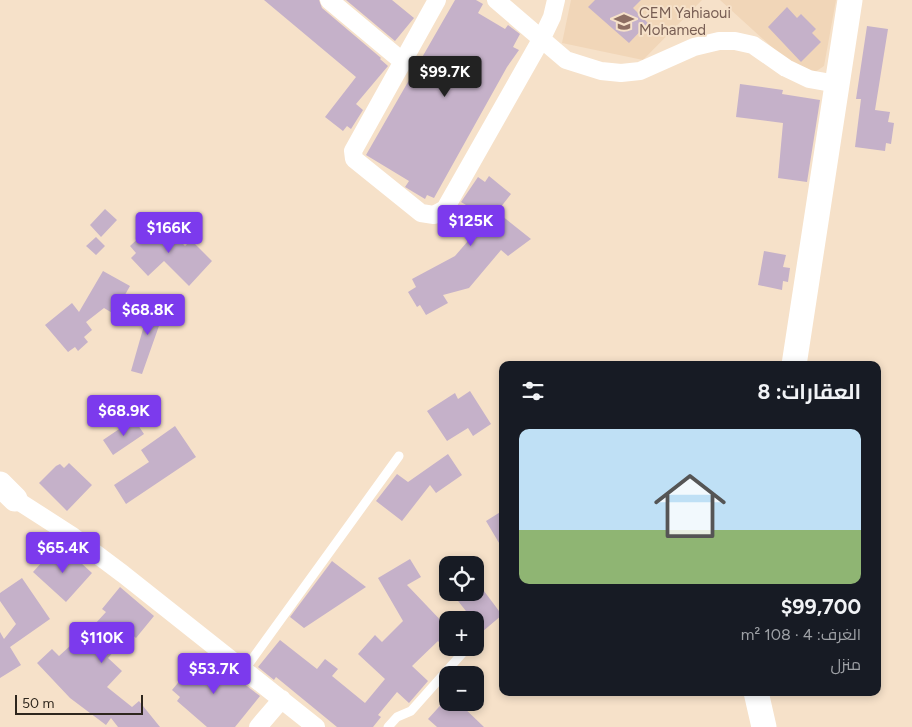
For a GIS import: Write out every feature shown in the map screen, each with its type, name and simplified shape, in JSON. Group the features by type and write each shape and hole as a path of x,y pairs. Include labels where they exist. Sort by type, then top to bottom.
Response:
{"street":[{"path":"329,0 402,61"},
{"path":"437,0 356,141 353,151 354,159 421,213 434,215 444,209 542,38 552,17 556,0"},
{"path":"496,0 566,60 601,71 621,73 640,71 694,47 719,41 735,41 752,45 786,68 809,79 837,84"},
{"path":"795,361 850,0"},
{"path":"7,492 86,546 245,669 316,727"},
{"path":"757,696 764,727"},
{"path":"258,727 282,699"}],"lane":[{"path":"245,669 399,456"},
{"path":"388,727 397,717 411,711 460,656"}],"shaded area":[{"name":"CEM Yahiaoui Mohamed","path":"571,0 702,0 643,60 562,43"},
{"name":"CEM Yahiaoui Mohamed","path":"720,0 836,0 824,66 815,72 785,59"}],"building":[{"path":"264,0 319,0 322,8 388,66 356,104 363,110 351,129 347,126 343,131 325,117 356,77"},
{"path":"346,0 392,0 414,18 395,41"},
{"path":"455,0 476,0 483,4 478,13 505,29 508,25 520,34 513,47 519,50 507,67 434,198 427,195 425,199 405,187 409,181 366,155"},
{"path":"595,0 641,0 633,8 648,23 629,43 588,7"},
{"path":"787,7 797,18 801,14 816,29 812,33 821,42 801,62 768,27"},
{"path":"867,26 888,29 875,110 890,112 888,122 894,123 891,144 886,143 885,151 855,147 861,99 856,99"},
{"path":"740,84 783,90 782,94 820,100 807,182 778,178 783,123 736,117"},
{"path":"489,176 511,194 497,212 531,239 508,256 501,250 469,288 443,295 448,303 426,315 420,305 417,307 408,292 416,287 412,279 455,256 474,234 462,224 465,221 457,215 466,205 461,202 478,177 485,182"},
{"path":"105,209 117,220 101,237 90,225"},
{"path":"159,219 185,246 191,240 212,261 189,286 164,261 148,276 131,258 136,253 130,246"},
{"path":"96,237 105,246 96,255 86,246"},
{"path":"764,251 786,255 783,267 790,268 788,282 783,281 782,290 758,285"},
{"path":"103,271 130,286 114,314 104,308 86,322 92,330 84,337 88,342 78,351 75,347 68,352 45,325 72,303 79,312"},
{"path":"151,301 166,306 142,374 131,371"},
{"path":"470,391 491,424 473,436 468,428 447,441 427,411 455,393 458,399"},
{"path":"134,419 144,434 113,455 103,440"},
{"path":"175,426 196,457 126,504 114,485 149,462 141,450"},
{"path":"448,454 462,475 436,493 430,485 402,521 376,501 397,474 408,482"},
{"path":"69,463 92,485 67,511 39,483 56,466 60,464 64,468"},
{"path":"499,513 499,543 486,521"},
{"path":"52,551 61,558 68,551 92,573 66,602 33,572"},
{"path":"410,559 421,577 407,585 439,619 439,642 412,666 428,681 409,703 397,692 378,715 381,717 373,727 337,727 276,677 274,680 258,667 280,640 317,669 325,659 338,669 332,676 365,703 385,679 358,654 375,635 382,642 403,621 378,578"},
{"path":"332,561 366,587 304,628 290,617"},
{"path":"22,578 50,619 10,647 21,665 0,678 0,632 4,639 16,624 0,601 0,593"},
{"path":"120,587 154,616 136,638 130,633 108,658 122,671 107,687 132,707 139,701 160,727 118,727 111,718 106,725 70,698 37,663 52,649 59,656 70,646 72,649 106,612 102,609"},
{"path":"484,591 499,611 499,618 484,630 484,611 466,611 458,601 484,601"},
{"path":"202,654 232,679 234,676 260,696 235,727 207,727 177,701 180,697 172,690"},
{"path":"439,707 439,711 467,711 484,727 437,727 428,719"}],"place":[{"name":"CEM Yahiaoui Mohamed","path":"624,22"}]}
